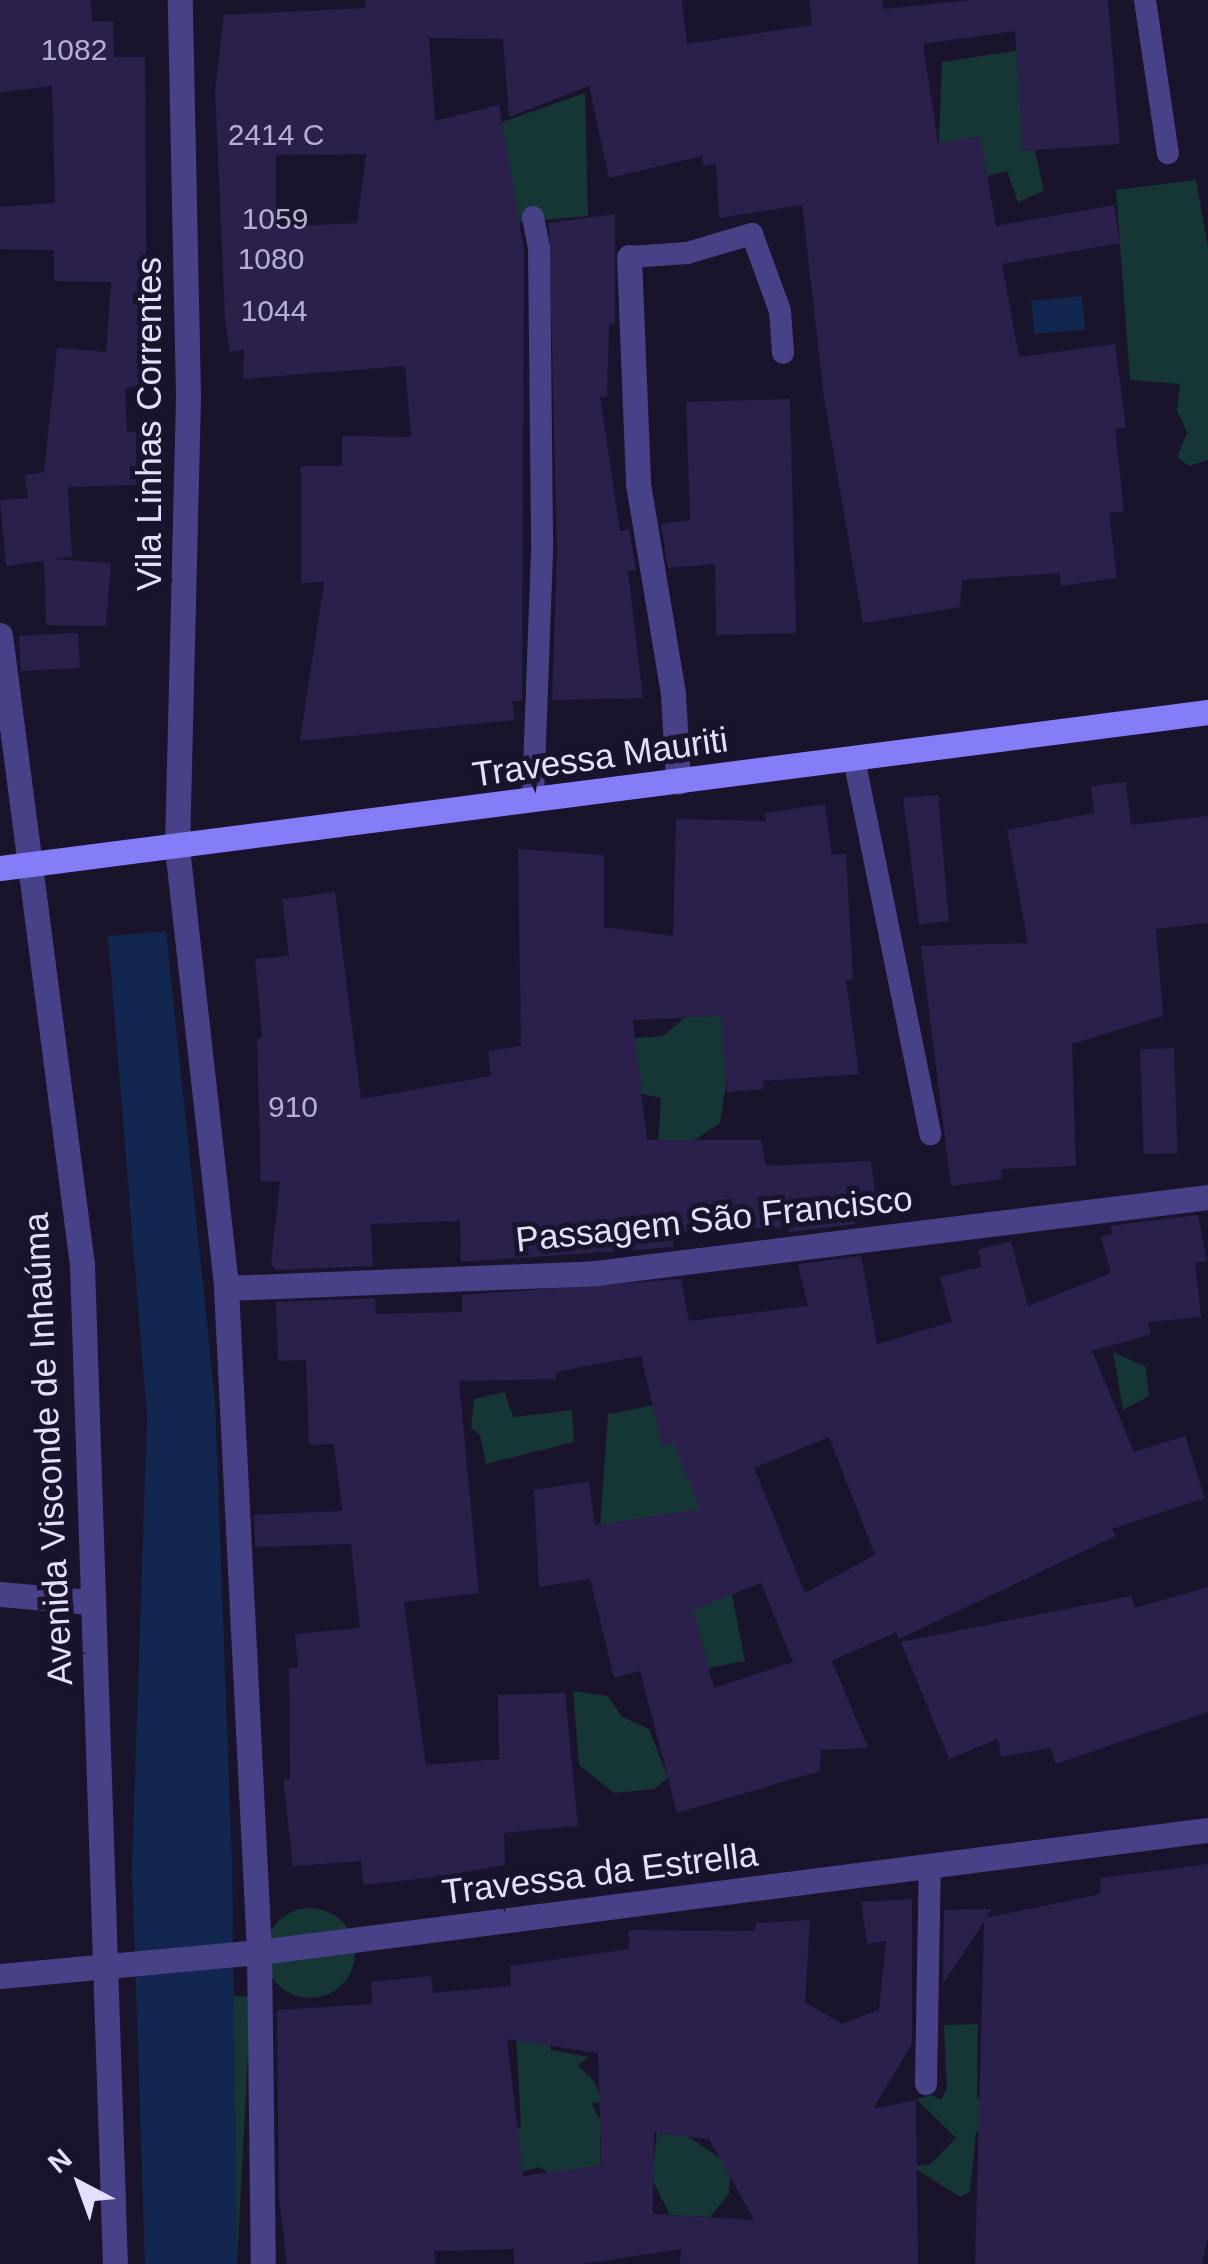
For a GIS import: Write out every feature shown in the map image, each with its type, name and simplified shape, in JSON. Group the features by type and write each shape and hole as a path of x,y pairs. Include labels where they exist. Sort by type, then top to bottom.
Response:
{"main road":[{"name":"Travessa Mauriti","path":"0,868 1208,712"}],"street":[{"name":"Vila Linhas Correntes","path":"164,849 188,395 180,0"},
{"path":"629,257 638,484 673,694 678,782"},
{"name":"Avenida Visconde de Inhaúma","path":"0,635 82,1265 90,1602 112,1961 116,2264"},
{"path":"164,849 226,1288 258,1952 263,2264"},
{"name":"Passagem São Francisco","path":"226,1288 596,1274 1208,1196"},
{"path":"0,1594 90,1602"},
{"name":"Travessa da Estrella","path":"0,1976 112,1961 258,1952 1208,1830"}],"lane":[{"path":"1146,0 1168,153"},
{"path":"533,217 539,248 542,552 533,801"},
{"path":"629,257 687,253 752,234 780,312 783,353"},
{"path":"854,759 930,1134"},
{"path":"926,2084 930,1865"}],"green space":[{"path":"1021,50 1018,77 1044,191 1018,202 1007,171 987,176 938,164 942,62"},
{"path":"585,93 588,216 510,223 502,122"},
{"path":"1196,180 1208,247 1208,460 1189,466 1177,457 1187,433 1177,410 1180,384 1130,380 1116,190"},
{"path":"720,988 733,1039 720,1123 693,1141 658,1144 661,1098 639,1093 625,1039 663,1036"},
{"path":"1113,1352 1146,1367 1149,1396 1123,1410"},
{"path":"505,1392 513,1417 572,1410 574,1442 486,1464 480,1435 471,1428 474,1399"},
{"path":"654,1405 701,1437 745,1661 697,1670 657,1516 600,1527 608,1414"},
{"path":"573,1691 608,1696 622,1717 649,1729 668,1778 654,1789 614,1793 579,1765"},
{"path":"310,1908 342,1921 355,1953 342,1985 310,1998 278,1985 265,1953 278,1921"},
{"path":"233,1996 251,1997 237,2264 219,2264"},
{"path":"978,2024 977,2098 1013,2104 1012,2132 976,2132 970,2192 960,2197 913,2167 931,2164 956,2138 916,2099 931,2095 941,2100 947,2088 944,2025"},
{"path":"547,2031 551,2050 588,2057 578,2066 594,2081 603,2102 592,2103 598,2117 614,2129 600,2136 601,2179 554,2213 547,2172 539,2167 521,2172 500,2139 521,2126 516,2033"},
{"path":"657,2131 687,2136 719,2157 730,2176 729,2194 710,2217 670,2215 652,2179"}],"water":[{"path":"1082,296 1085,330 1034,334 1031,300"},
{"path":"166,931 215,1399 232,1865 237,2264 145,2264 132,1866 147,1417 108,936"}],"building":[{"path":"0,0 91,0 92,22 113,21 114,57 145,57 147,383 125,389 127,432 136,432 136,485 68,487 72,557 53,559 111,563 106,626 46,625 44,561 6,566 0,500 28,498 25,475 44,472 57,348 106,352 111,282 54,281 54,250 0,249 0,207 55,203 52,86 0,92"},
{"path":"366,0 682,0 687,44 812,25 809,0 882,0 884,9 972,0 1108,0 1120,144 1023,151 1015,31 923,44 938,143 980,136 996,226 1114,205 1120,243 1002,264 1019,357 1115,344 1126,428 1115,429 1124,511 1109,513 1117,578 1061,586 1060,573 962,580 960,607 863,623 824,398 802,205 719,218 716,164 703,166 702,156 609,178 589,86 509,117 503,39 429,38 435,121 499,105 524,250 522,701 512,701 515,720 300,741 324,582 301,583 301,466 342,466 342,436 411,437 405,366 243,379 244,350 230,352 225,319 215,89 224,15 365,8","holes":["366,154 357,223 276,227 276,155"]},
{"path":"615,214 615,324 609,325 607,397 600,397 620,531 629,529 636,570 628,571 643,698 552,700 557,552 549,223"},
{"path":"790,399 796,633 716,635 715,564 668,568 661,524 690,520 686,402"},
{"path":"78,633 80,668 21,671 19,636"},
{"path":"1126,782 1131,825 1208,816 1208,923 1156,929 1163,1016 1072,1044 1076,1166 1001,1169 1003,1179 951,1186 921,946 1028,943 1007,830 1094,813 1091,786"},
{"path":"938,795 949,921 919,924 903,798"},
{"path":"825,804 832,855 846,854 853,979 846,980 859,1074 763,1081 764,1089 727,1092 721,1016 633,1020 647,1140 761,1140 766,1166 871,1161 875,1193 850,1197 855,1224 790,1232 789,1227 682,1231 672,1237 674,1247 461,1262 460,1221 371,1224 373,1266 276,1270 271,1264 280,1181 261,1182 257,1039 262,1038 255,959 289,956 282,899 335,892 361,1099 491,1076 488,1051 521,1046 518,849 604,855 604,927 673,936 676,819 766,821 765,813"},
{"path":"1174,1048 1178,1153 1144,1154 1140,1049"},
{"path":"1198,1215 1207,1261 1195,1263 1201,1317 1148,1322 1151,1334 1092,1351 1134,1452 1185,1436 1205,1498 1112,1529 1116,1536 899,1639 896,1632 832,1661 868,1748 821,1750 820,1771 677,1813 640,1671 614,1678 590,1579 539,1587 534,1490 589,1481 595,1525 700,1509 674,1443 662,1445 641,1356 555,1372 556,1379 459,1381 479,1593 404,1602 426,1765 499,1759 498,1695 565,1693 578,1826 504,1833 505,1865 436,1877 363,1885 361,1861 293,1866 283,1780 290,1779 289,1668 298,1667 295,1634 360,1628 351,1544 255,1547 254,1515 342,1511 334,1444 309,1445 306,1360 278,1361 276,1302 375,1298 376,1314 462,1312 462,1295 681,1279 689,1321 808,1306 798,1264 861,1256 877,1344 952,1322 940,1277 982,1267 978,1250 1011,1241 1028,1306 1111,1273 1101,1237 1112,1234 1110,1226","holes":["829,1437 875,1555 805,1593 754,1468","761,1583 793,1662 714,1688 693,1610"]},
{"path":"1208,1587 1208,1712 1056,1764 1050,1748 1001,1757 998,1739 949,1759 901,1642 1132,1596 1135,1608"},
{"path":"1208,1864 1208,2237 1202,2264 975,2264 984,1922 943,1984 944,1910 992,1909 986,1918 1100,1894 1101,1878"},
{"path":"912,1899 912,2044 873,2109 916,2100 918,2264 680,2264 681,2249 583,2264 514,2264 514,2249 434,2251 436,2264 287,2264 279,2198 277,2010 372,2004 371,1982 431,1976 433,1993 511,1986 510,1966 629,1949 629,1930 754,1931 756,1923 810,1920 805,2002 842,2024 879,2010 886,1941 867,1944 861,1902","holes":["507,2039 598,2053 601,2165 523,2176","654,2133 709,2139 754,2220 653,2214"]}]}
